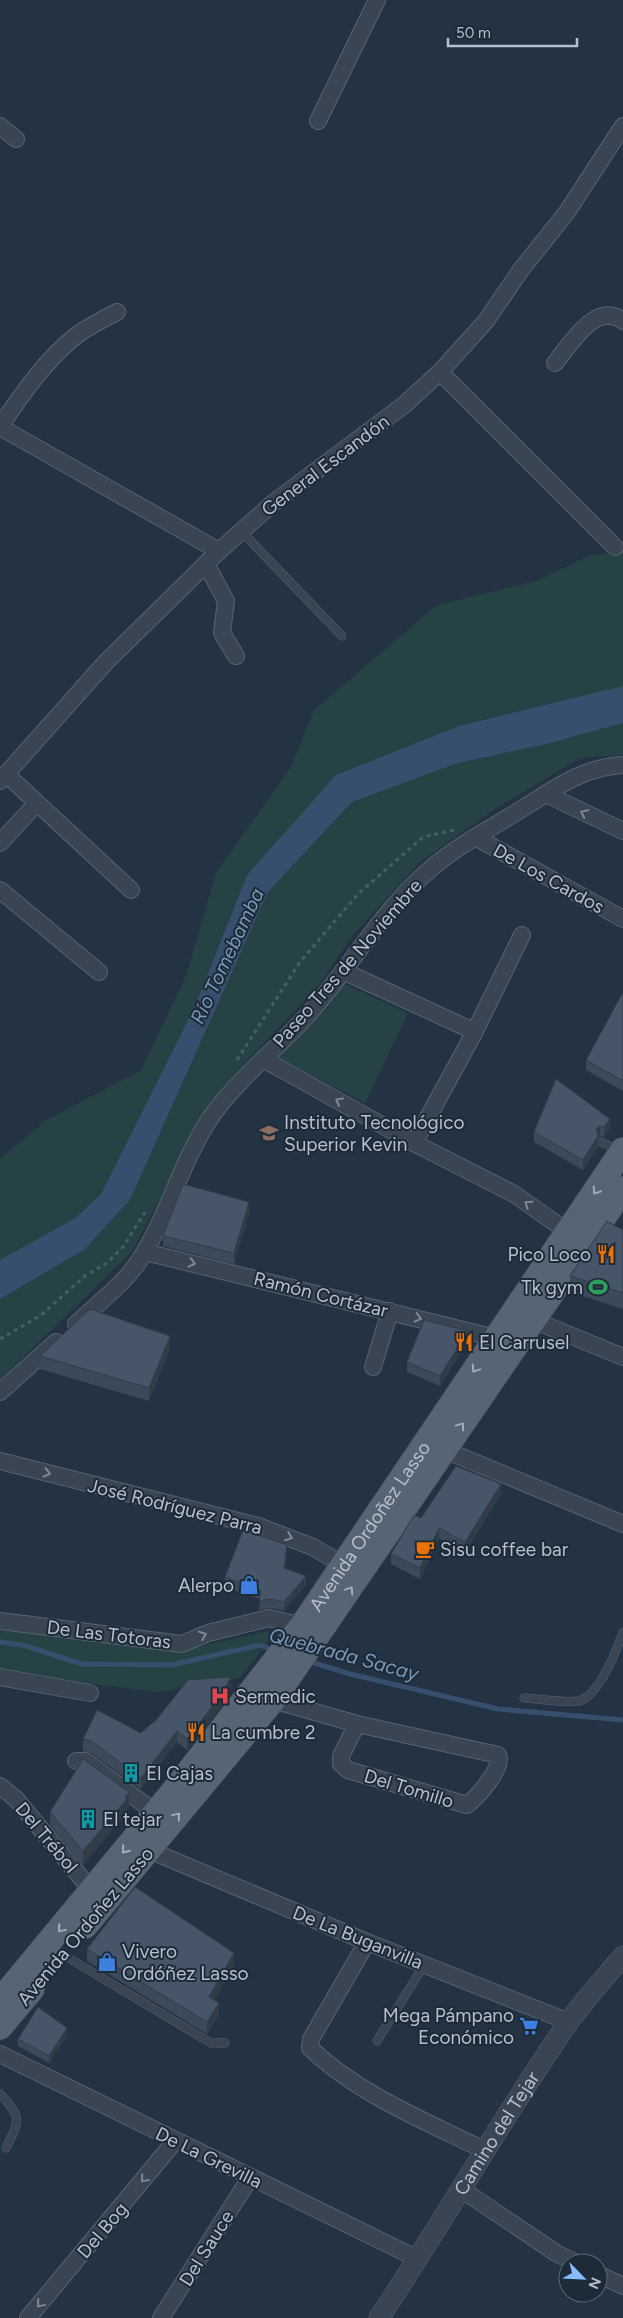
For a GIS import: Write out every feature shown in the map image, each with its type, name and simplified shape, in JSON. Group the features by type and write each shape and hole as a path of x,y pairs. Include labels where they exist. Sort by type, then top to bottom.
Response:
{"main road":[{"name":"Avenida Ordoñez Lasso","path":"312,1628 345,1566 568,1232 616,1148"},
{"name":"Avenida Ordoñez Lasso","path":"0,2027 149,1850 273,1689 312,1628 445,1450 623,1189"},
{"name":"Avenida Ordoñez Lasso","path":"0,2001 155,1812 273,1689"}],"street":[{"path":"318,121 377,0"},
{"path":"0,126 16,139"},
{"name":"General Escandón","path":"3,777 106,662 241,531 272,504 404,406 440,372 486,321 520,271 567,212 623,126"},
{"path":"117,312 77,336 40,373 21,396 0,427 219,552"},
{"path":"555,363 596,317 606,315 618,317 623,321"},
{"path":"440,372 615,547"},
{"path":"206,564 226,601 222,633 236,656"},
{"name":"Paseo Tres de Noviembre","path":"0,1392 122,1281 145,1252 192,1149 211,1118 234,1088 303,1020 389,910 410,888 428,870 475,837 579,774 610,766 623,765"},
{"path":"3,777 37,803 131,890"},
{"path":"546,794 623,831"},
{"path":"0,843 37,803"},
{"name":"De Los Cardos","path":"475,837 623,919"},
{"path":"0,890 99,972"},
{"path":"414,1143 473,1035 522,935"},
{"path":"343,971 469,1029 473,1035"},
{"path":"263,1059 414,1143 514,1194 568,1232"},
{"name":"Ramón Cortázar","path":"145,1252 390,1310 496,1338"},
{"path":"373,1367 390,1310"},
{"path":"534,1320 623,1356"},
{"path":"445,1450 623,1524"},
{"name":"José Rodríguez Parra","path":"0,1461 258,1526 313,1547 345,1566"},
{"name":"De Las Totoras","path":"0,1621 182,1644 208,1633 269,1618 312,1628"},
{"path":"0,1677 90,1693"},
{"name":"Del Tomillo","path":"273,1689 357,1724 498,1756 500,1759 499,1768 467,1805 367,1776 348,1770 341,1764 341,1756 357,1724"},
{"path":"76,1761 85,1762 155,1812"},
{"name":"Del Trébol","path":"0,1786 16,1799 92,1891"},
{"name":"De La Buganvilla","path":"149,1850 368,1942 569,2022"},
{"path":"368,1942 312,2039 310,2048 321,2058 379,2098 484,2150"},
{"name":"Camino del Tejar","path":"379,2318 418,2260 484,2150 569,2022 623,1956"},
{"name":"De La Grevilla","path":"0,2054 418,2260"},
{"name":"Del Bog","path":"28,2318 175,2141"},
{"name":"Del Sauce","path":"161,2318 250,2178"},
{"path":"460,2189 558,2254"},
{"path":"608,2279 623,2286"}],"lane":[{"path":"241,531 342,636"},
{"path":"524,1698 579,1701 589,1696 600,1681 623,1632"},
{"path":"62,1954 211,2043 225,2042"},
{"path":"377,2041 424,1964"},
{"path":"0,2094 14,2108 17,2117 14,2132 6,2148"}],"green space":[{"path":"623,552 623,686 460,726 247,875 195,1006 101,1194 75,1218 0,1260 0,1159 45,1121 141,1070 186,976 216,873 291,767 314,710 437,605 536,581 591,555"},
{"path":"623,723 623,755 580,758 495,809 420,862 353,935 319,985 230,1079 203,1115 132,1252 0,1380 0,1299 84,1250 130,1200 268,892 352,802 458,763 547,744"},
{"path":"342,983 408,1013 365,1103 275,1056"},
{"path":"278,1629 240,1678 159,1692 83,1683 0,1668 0,1630 183,1650"}],"water":[{"name":"Río Tomebamba","path":"623,686 623,723 547,744 458,763 352,802 268,892 130,1200 84,1250 0,1299 0,1260 75,1218 101,1194 195,1006 247,875 336,775 459,726"}],"building":[{"path":"623,992 623,1081 586,1060"},
{"path":"556,1079 610,1119 604,1127 600,1126 596,1129 598,1136 583,1160 534,1132"},
{"path":"183,1184 249,1202 234,1253 163,1236"},
{"path":"607,1221 623,1230 623,1293 570,1276"},
{"path":"90,1309 170,1336 149,1388 40,1356"},
{"path":"424,1320 468,1331 440,1376 407,1362"},
{"path":"456,1466 501,1484 465,1542 439,1528 420,1568 391,1554 414,1515 421,1518"},
{"path":"243,1530 287,1545 284,1568 306,1576 284,1602 271,1599 259,1601 261,1591 225,1577"},
{"path":"231,1677 221,1695 187,1739 177,1731 141,1778 91,1741 83,1739 97,1710 141,1733 156,1720 188,1680"},
{"name":"El tejar","path":"83,1759 129,1792 125,1798 127,1799 83,1851 50,1812"},
{"path":"135,1887 234,1953 209,1997 219,2003 207,2022 87,1949"},
{"path":"38,2007 67,2028 49,2056 18,2039"}],"waterway":[{"name":"Quebrada Sacay","path":"0,1642 23,1645 82,1664 171,1665 260,1645 273,1650"},
{"name":"Quebrada Sacay","path":"308,1661 350,1674 498,1709 623,1720"}],"place":[{"name":"Instituto Tecnológico Superior Kevin","path":"269,1133"},
{"name":"Pico Loco","path":"606,1254"},
{"name":"Tk gym","path":"598,1287"},
{"name":"El Carrusel","path":"464,1342"},
{"name":"Sisu coffee bar","path":"425,1549"},
{"name":"Alerpo","path":"249,1585"},
{"name":"Sermedic","path":"220,1696"},
{"name":"La cumbre 2","path":"196,1732"},
{"name":"El Cajas","path":"131,1773"},
{"name":"El tejar","path":"88,1819"},
{"name":"Vivero Ordóñez Lasso","path":"107,1962"},
{"name":"Mega Pámpano Económico","path":"529,2026"}]}
